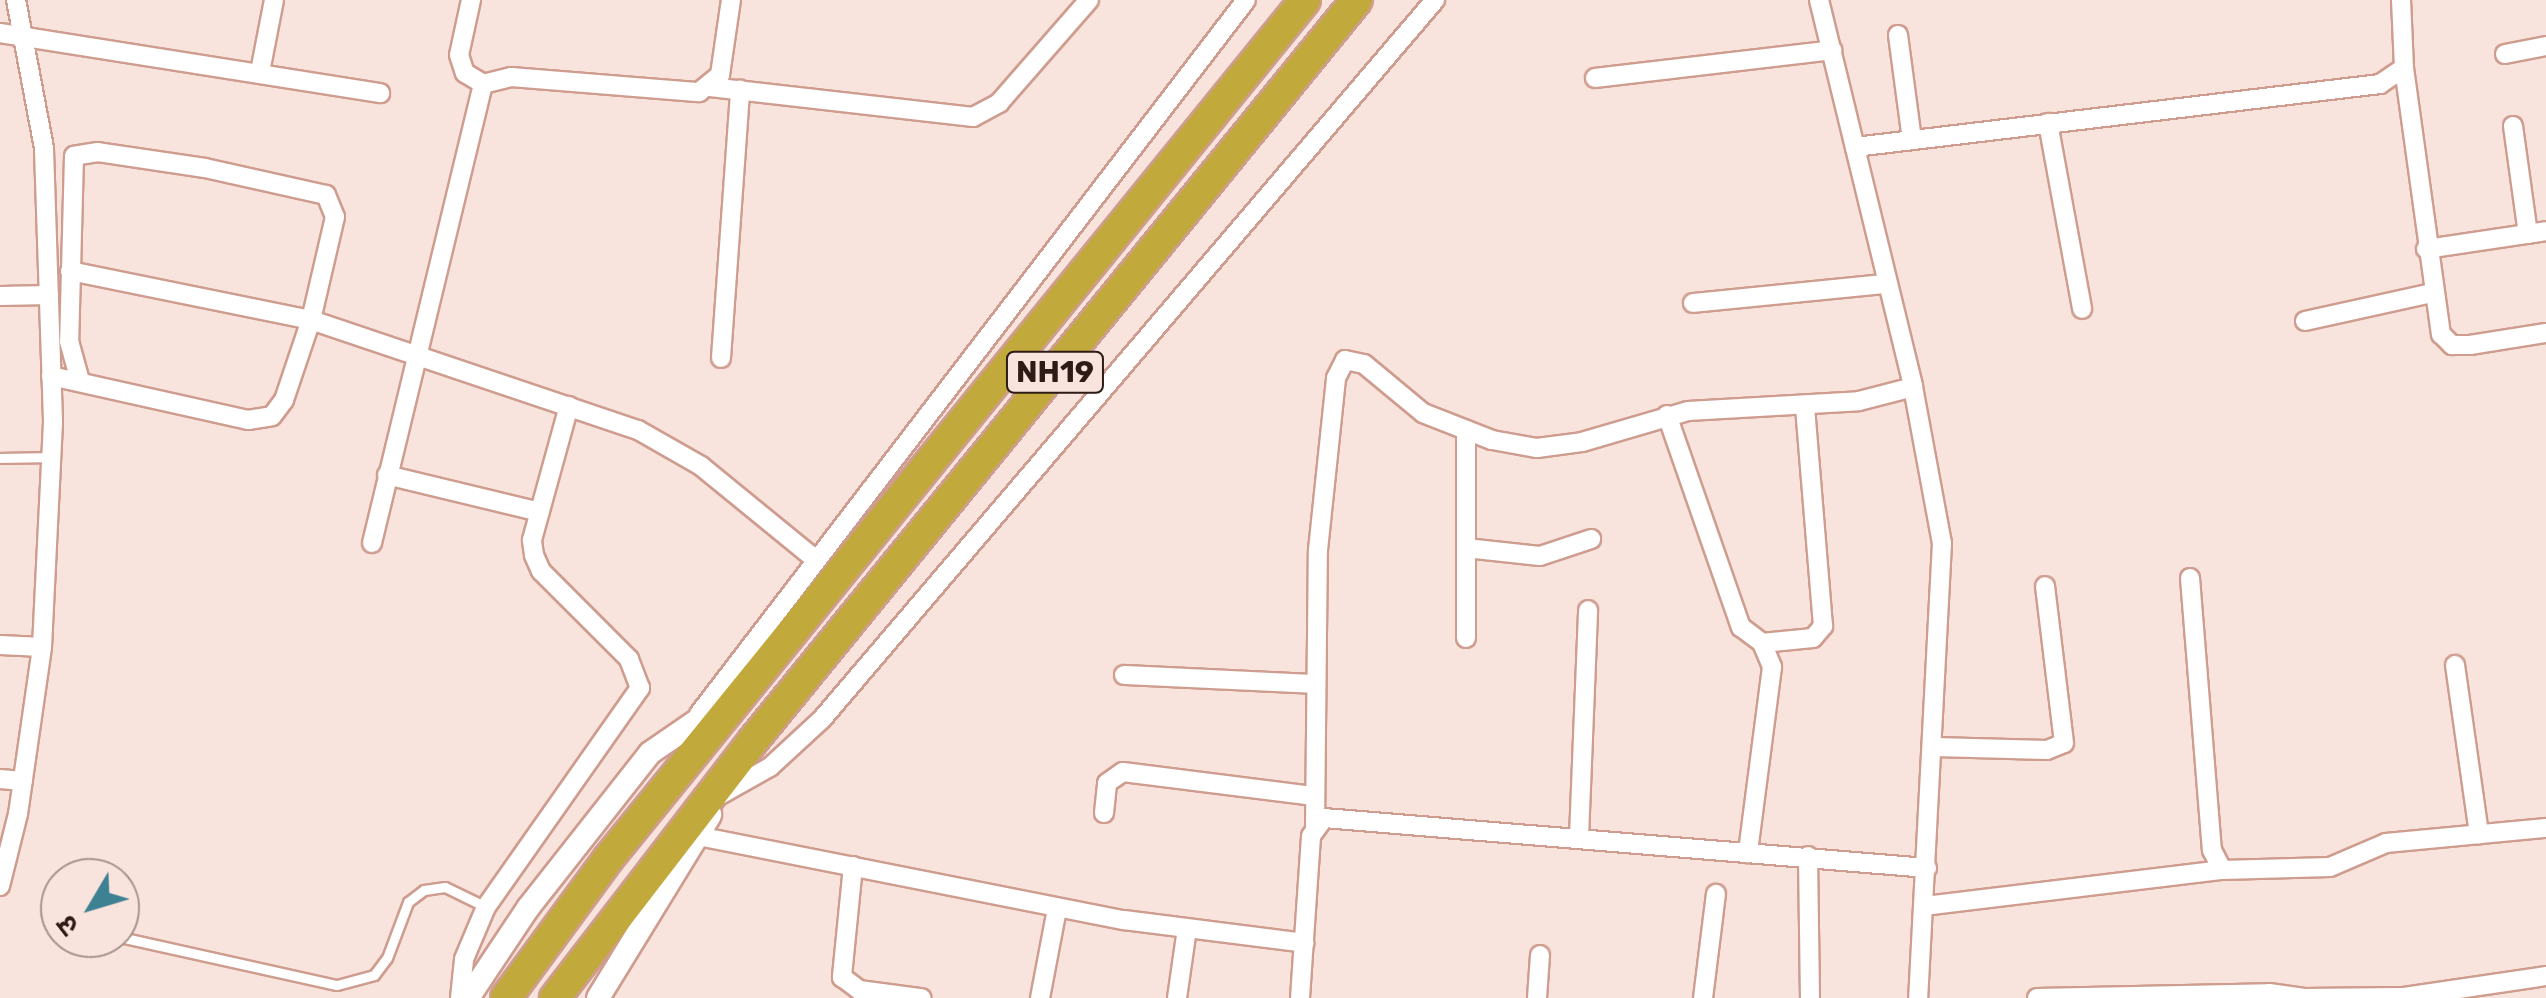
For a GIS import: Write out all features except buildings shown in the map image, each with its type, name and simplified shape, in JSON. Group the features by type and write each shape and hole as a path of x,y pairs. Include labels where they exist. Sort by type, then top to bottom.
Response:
{"highway":[{"name":"NH19","path":"506,998 608,859 1304,0"},
{"name":"NH19","path":"556,998 752,742 1358,0"}],"main road":[{"path":"464,998 528,908 650,753 754,683"},
{"path":"598,998 752,742"}],"street":[{"path":"16,0 32,35 44,148 49,296 65,378"},
{"path":"260,72 274,0"},
{"path":"470,0 459,55 466,73 483,84"},
{"path":"710,86 720,76 731,0"},
{"path":"372,543 413,354 483,84 495,77 686,94 710,86 954,117 987,114 1088,0"},
{"path":"696,720 815,559 1246,0"},
{"path":"722,794 770,768 822,719 1436,0"},
{"path":"1819,0 1885,284 1913,386 1942,542 1935,747 1918,998"},
{"path":"2401,0 2404,68 2435,320 2452,345 2546,332"},
{"path":"0,32 380,93"},
{"path":"1898,36 1912,140"},
{"path":"2505,54 2546,46"},
{"path":"1594,78 1832,50"},
{"path":"1855,147 2380,84 2404,68"},
{"path":"721,358 740,90"},
{"path":"2048,123 2082,310"},
{"path":"2426,249 2537,233 2514,126"},
{"path":"0,886 23,781 42,647 51,457 68,341 74,156 98,152 205,168 326,196 335,217 311,320 280,410 259,420 65,378"},
{"path":"70,271 311,320 568,406 683,454 815,559"},
{"path":"1693,302 1885,284"},
{"path":"2305,321 2432,292"},
{"path":"0,296 49,296"},
{"path":"1300,998 1315,826 1318,550 1339,368 1354,359 1405,403 1466,430 1516,446 1561,447 1667,415 1876,398 1913,386"},
{"path":"1762,643 1813,638 1823,626 1805,405"},
{"path":"464,998 464,959 486,907 640,688 629,659 541,571 532,540 568,406"},
{"path":"1667,415 1736,616 1762,643 1772,667 1748,853"},
{"path":"1466,430 1466,638"},
{"path":"387,475 540,512"},
{"path":"1466,548 1540,556 1591,539"},
{"path":"2190,578 2212,850 2222,870"},
{"path":"1935,747 2047,750 2064,744 2045,586"},
{"path":"1579,837 1588,610"},
{"path":"0,644 42,647"},
{"path":"2455,664 2479,834"},
{"path":"1124,676 1314,684"},
{"path":"1104,813 1107,783 1123,772 1314,796"},
{"path":"0,779 23,781"},
{"path":"1315,826 1333,817 1926,868"},
{"path":"1924,906 2222,870 2330,867 2386,843 2546,828"},
{"path":"698,836 1057,908 1187,930 1304,943"},
{"path":"1808,856 1810,998"},
{"path":"853,866 842,977 859,990 921,998"},
{"path":"1703,998 1716,894"},
{"path":"1040,998 1057,908"},
{"path":"1177,998 1187,930"},
{"path":"1536,998 1540,955"},
{"path":"2038,998 2404,998 2511,990 2546,976"}],"lane":[{"path":"0,458 51,457"},
{"path":"140,942 338,984 374,975 408,902 424,890 446,887 486,907"}]}
